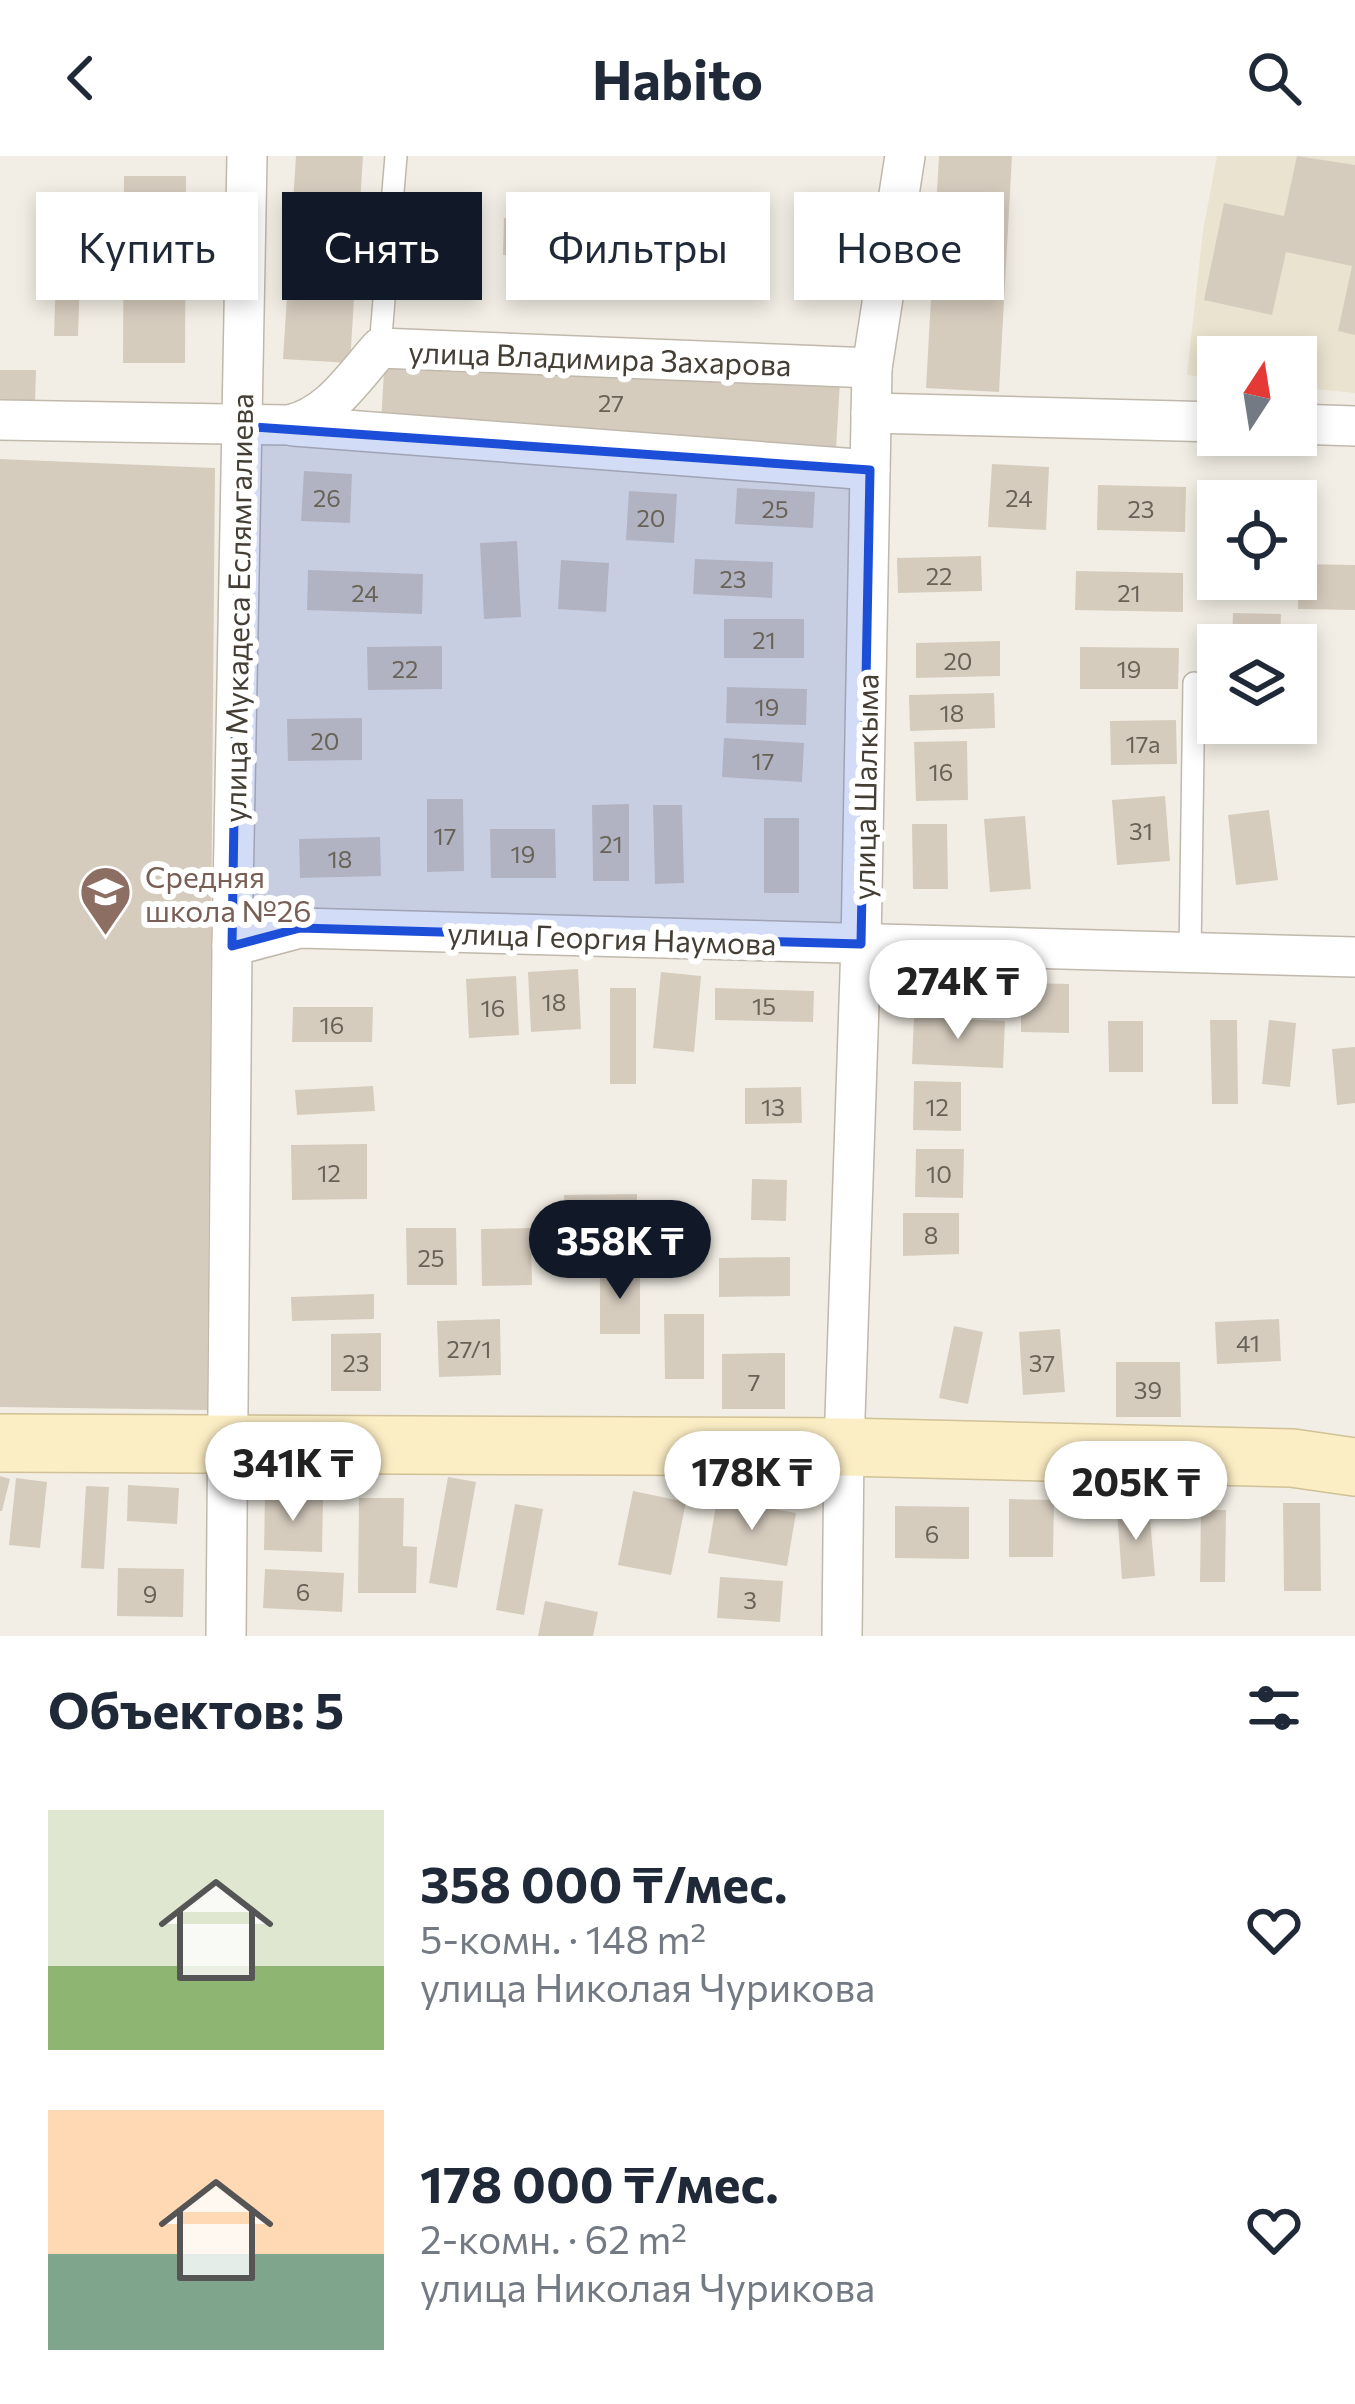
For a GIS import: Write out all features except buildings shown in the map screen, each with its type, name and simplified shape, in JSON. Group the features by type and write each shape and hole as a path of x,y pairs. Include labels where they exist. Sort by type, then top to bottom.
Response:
{"street":[{"name":"улица Мукадеса Еслямгалиева","path":"226,1636 232,946 247,156"},
{"name":"улица Шалкыма","path":"842,1636 872,368 905,156"},
{"name":"улица Владимира Захарова","path":"289,425 310,421 326,409 380,348 872,368"},
{"path":"871,413 1197,421"},
{"path":"0,420 289,425 870,470"},
{"path":"1317,425 1355,426"},
{"name":"улица Георгия Наумова","path":"232,946 300,928 1355,957"},
{"path":"0,1443 844,1447 1292,1458 1355,1467"}],"lane":[{"path":"380,348 396,156"},
{"path":"1190,953 1194,683"}],"highlighted area":[{"path":"240,426 870,470 861,944 300,928 232,946"}],"shaded area":[{"path":"1217,156 1355,156 1355,393 1317,389 1317,336 1197,336 1197,376 1187,375 1203,231"}],"place":[{"name":"Средняя школа №26","path":"106,938"}]}
